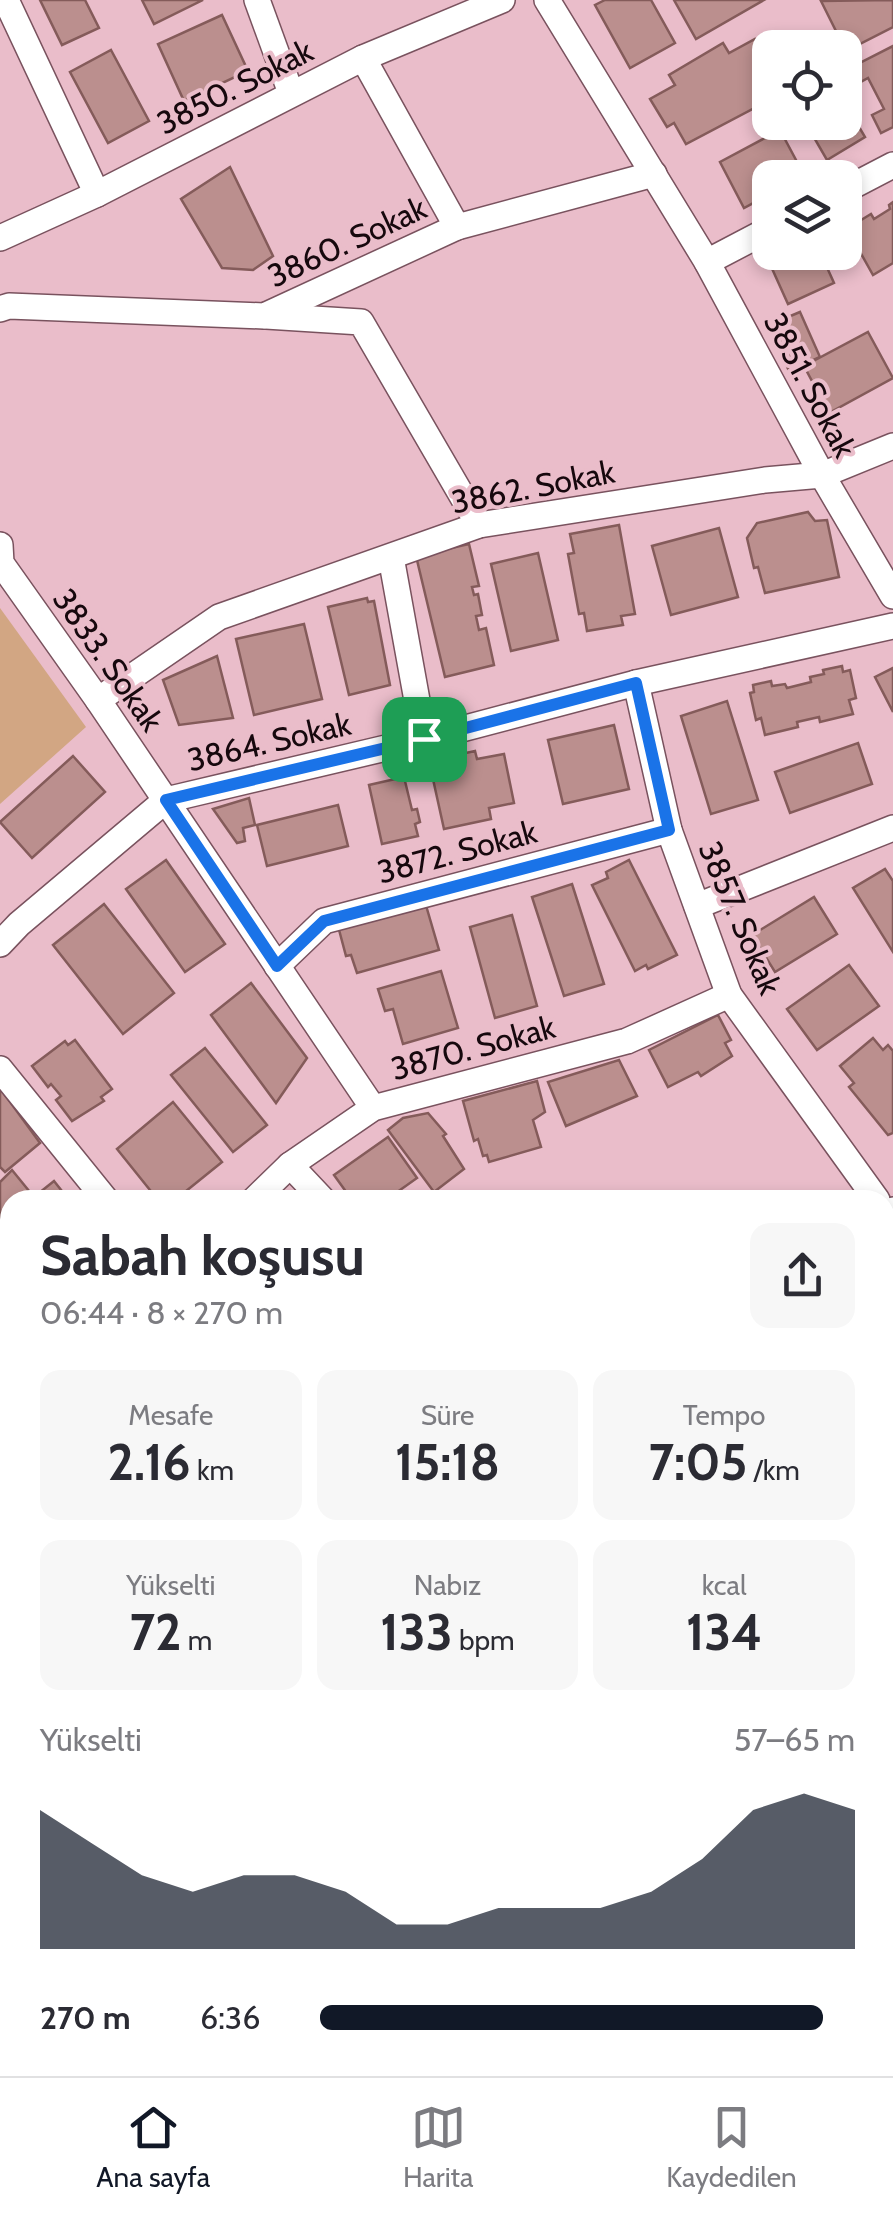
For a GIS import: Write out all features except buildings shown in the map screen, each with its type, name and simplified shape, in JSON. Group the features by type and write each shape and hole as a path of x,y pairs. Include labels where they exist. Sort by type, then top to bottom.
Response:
{"street":[{"path":"6,0 97,194"},
{"path":"257,0 291,94"},
{"name":"3850. Sokak","path":"0,238 97,194 363,58 502,0"},
{"name":"3851. Sokak","path":"546,0 706,262 822,476 893,596"},
{"path":"363,58 457,226"},
{"path":"862,182 893,166"},
{"name":"3860. Sokak","path":"0,309 9,306 264,316 457,226 654,174"},
{"path":"706,262 752,238"},
{"path":"264,316 361,322 480,525"},
{"name":"3862. Sokak","path":"98,700 220,617 480,525 765,480 822,476 893,446"},
{"name":"3833. Sokak","path":"0,545 0,563 98,700 373,1108"},
{"path":"391,557 424,739"},
{"name":"3864. Sokak","path":"0,944 166,800 424,739 636,683 893,626"},
{"name":"3857. Sokak","path":"636,683 669,830 729,995 871,1190"},
{"path":"696,906 893,828"},
{"name":"3872. Sokak","path":"277,966 324,921 669,830"},
{"path":"0,905 19,924"},
{"name":"3870. Sokak","path":"264,1190 290,1165 373,1108 627,1041 729,995"},
{"path":"0,1068 98,1190"},
{"path":"290,1165 314,1190"}],"shaded area":[{"path":"0,608 86,727 0,804"}],"route":[{"path":"636,683 669,830 324,921 277,966 166,800 424,739 636,683"}]}
